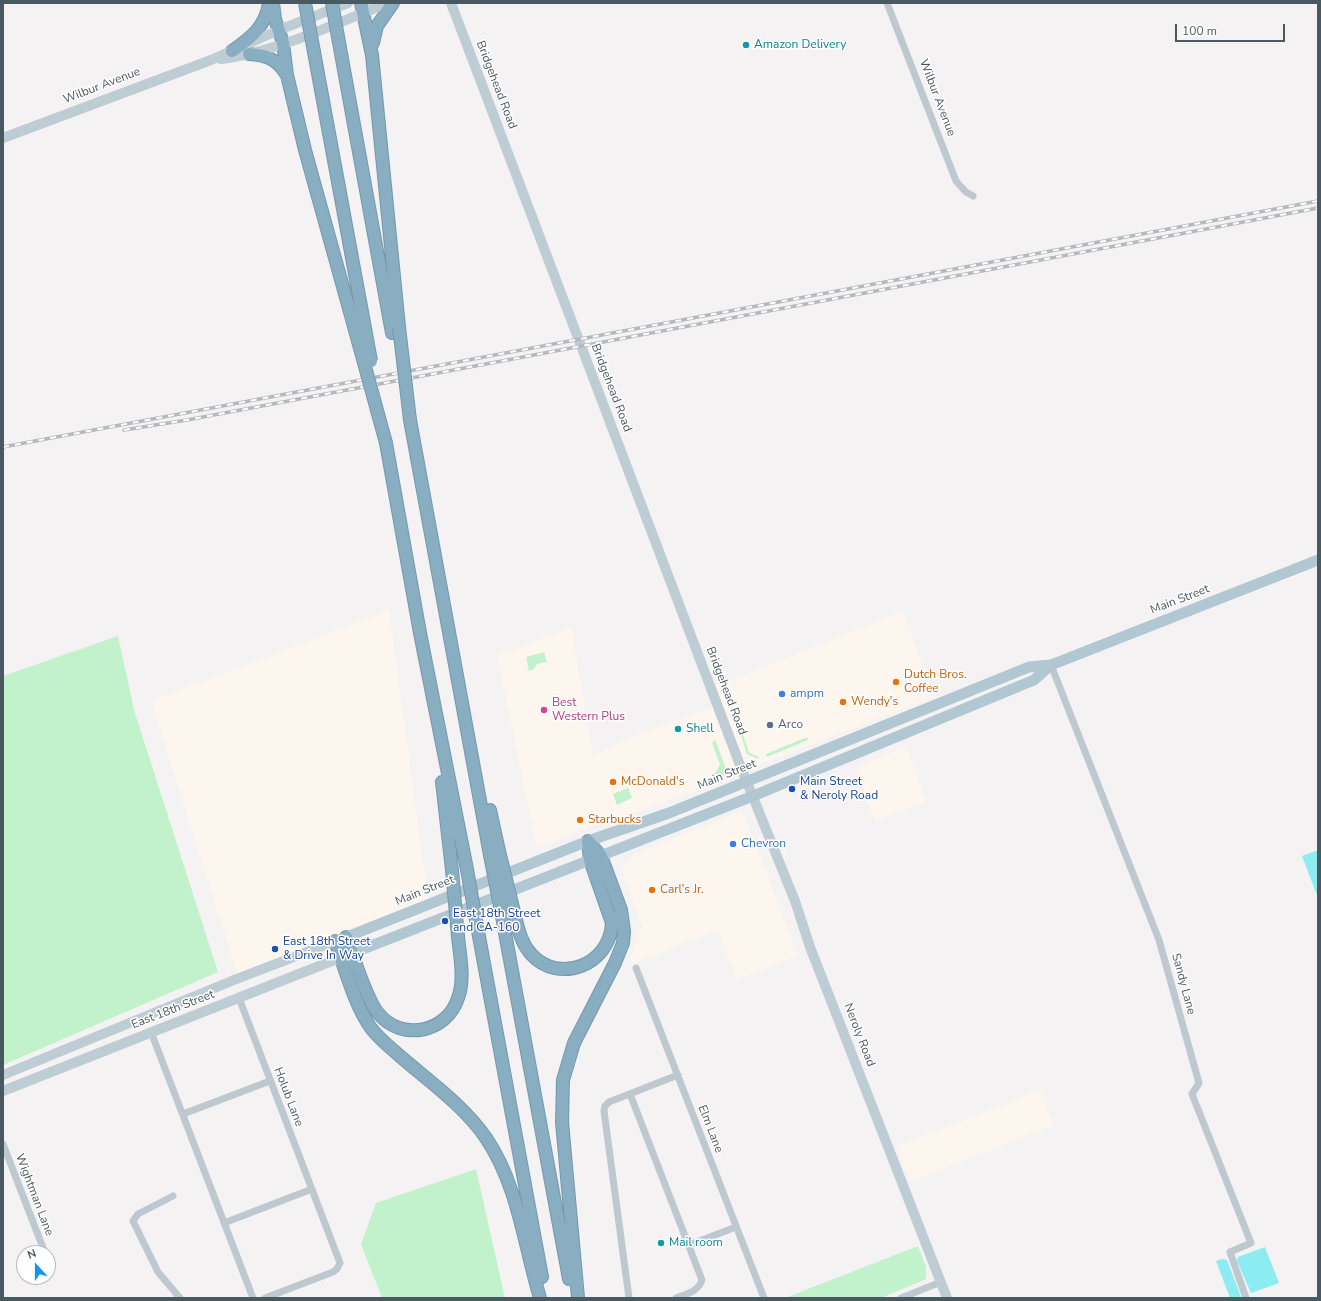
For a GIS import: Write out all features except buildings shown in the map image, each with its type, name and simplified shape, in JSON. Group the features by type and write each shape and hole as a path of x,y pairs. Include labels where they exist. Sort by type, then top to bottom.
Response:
{"highway":[{"path":"232,51 247,40 261,26 266,18 269,3"},
{"path":"274,3 283,43 287,75 327,233 362,340"},
{"path":"305,3 362,340 386,443 420,633 466,864 546,1298"},
{"path":"332,3 396,330 410,420 456,671 495,853 524,945 533,956 545,964 564,968 584,965 593,960 608,943 612,923 595,858"},
{"path":"372,55 377,26 393,3"},
{"path":"362,8 372,55 396,330"},
{"path":"249,54 271,58 277,62 287,75"},
{"path":"340,939 353,953 376,1012 391,1025 411,1031 421,1030 432,1028 448,1016 459,996 460,974 458,937 441,767 419,654 420,633"},
{"path":"578,1298 562,1122 563,1080 574,1043 615,963 623,943 624,931 621,910 588,841"},
{"path":"495,853 503,922 573,1298"},
{"path":"340,939 341,957 361,1010 371,1028 379,1037 461,1110 479,1128 493,1148 511,1192 540,1298"}],"main road":[{"name":"Main Street","path":"340,939 588,841 669,813 1029,667 1051,665 1318,560"},
{"name":"Main Street","path":"353,953 753,796 1034,680 1051,665"}],"street":[{"name":"Wilbur Avenue","path":"3,138 212,60 279,30 348,3"},
{"name":"Wilbur Avenue","path":"212,60 249,54 283,43 362,8 387,3"},
{"name":"Bridgehead Road","path":"451,3 747,782"},
{"name":"Wilbur Avenue","path":"887,3 956,181 966,192 973,196"},
{"name":"Sandy Lane","path":"1051,665 1159,940 1199,1082 1192,1094 1251,1243 1230,1252 1246,1298"},
{"name":"Neroly Road","path":"747,782 795,901 810,947 947,1298"},
{"name":"East 18th Street","path":"3,1075 234,980 340,939"},
{"name":"East 18th Street","path":"3,1091 353,953"},
{"name":"Elm Lane","path":"636,968 764,1298"},
{"name":"Holub Lane","path":"239,998 340,1263 338,1269 333,1272 265,1298"},
{"path":"151,1032 252,1298"},
{"path":"629,1298 604,1112 605,1106 609,1102 678,1075"},
{"path":"183,1114 270,1081"},
{"path":"630,1094 702,1280 700,1286 695,1290 676,1298"},
{"name":"Wightman Lane","path":"3,1144 42,1245"},
{"path":"224,1223 312,1189"},
{"path":"173,1196 138,1214 133,1221 153,1264 180,1298"},
{"path":"689,1245 736,1226"},
{"path":"901,1298 941,1282"}],"shaded area":[{"path":"389,610 428,900 238,976 151,701"},
{"path":"902,611 934,697 617,820 616,817 537,848 497,656 571,627 593,755 648,730 722,704 717,686"},
{"path":"906,746 927,801 875,821 855,768"},
{"path":"740,812 745,817 798,956 737,980 718,930 633,964 630,959 642,926 622,869 634,854"},
{"path":"1040,1090 1053,1125 910,1182 896,1147"}],"green space":[{"path":"118,636 134,710 218,972 3,1065 3,676"},
{"path":"544,652 547,662 537,664 534,669 529,671 526,657"},
{"path":"736,712 749,753 759,757 758,759 747,754 734,713"},
{"path":"807,737 808,740 767,757 766,754"},
{"path":"715,739 726,769 722,778 713,782 712,778 720,765 712,743"},
{"path":"628,788 632,798 617,805 613,794"},
{"path":"476,1169 505,1298 382,1298 361,1244 376,1203"},
{"path":"918,1246 926,1267 926,1279 881,1298 785,1298"}],"water":[{"path":"1318,850 1318,898 1302,856"},
{"path":"1265,1247 1279,1283 1251,1293 1237,1261 1238,1257"},
{"path":"1222,1259 1227,1260 1241,1297 1230,1298 1216,1261"}],"railway":[{"path":"3,447 1318,201"},
{"path":"124,430 187,420 1318,208"}],"place":[{"name":"Amazon Delivery","path":"746,45"},
{"name":"Dutch Bros. Coffee","path":"896,682"},
{"name":"ampm","path":"782,694"},
{"name":"Wendy's","path":"843,702"},
{"name":"Best Western Plus","path":"544,710"},
{"name":"Arco","path":"770,725"},
{"name":"Shell","path":"678,729"},
{"name":"McDonald's","path":"613,782"},
{"name":"Main Street & Neroly Road","path":"792,789"},
{"name":"Starbucks","path":"580,820"},
{"name":"Chevron","path":"733,844"},
{"name":"Carl's Jr.","path":"652,890"},
{"name":"East 18th Street and CA-160","path":"445,921"},
{"name":"East 18th Street & Drive In Way","path":"275,949"},
{"name":"Mail room","path":"661,1243"}]}
